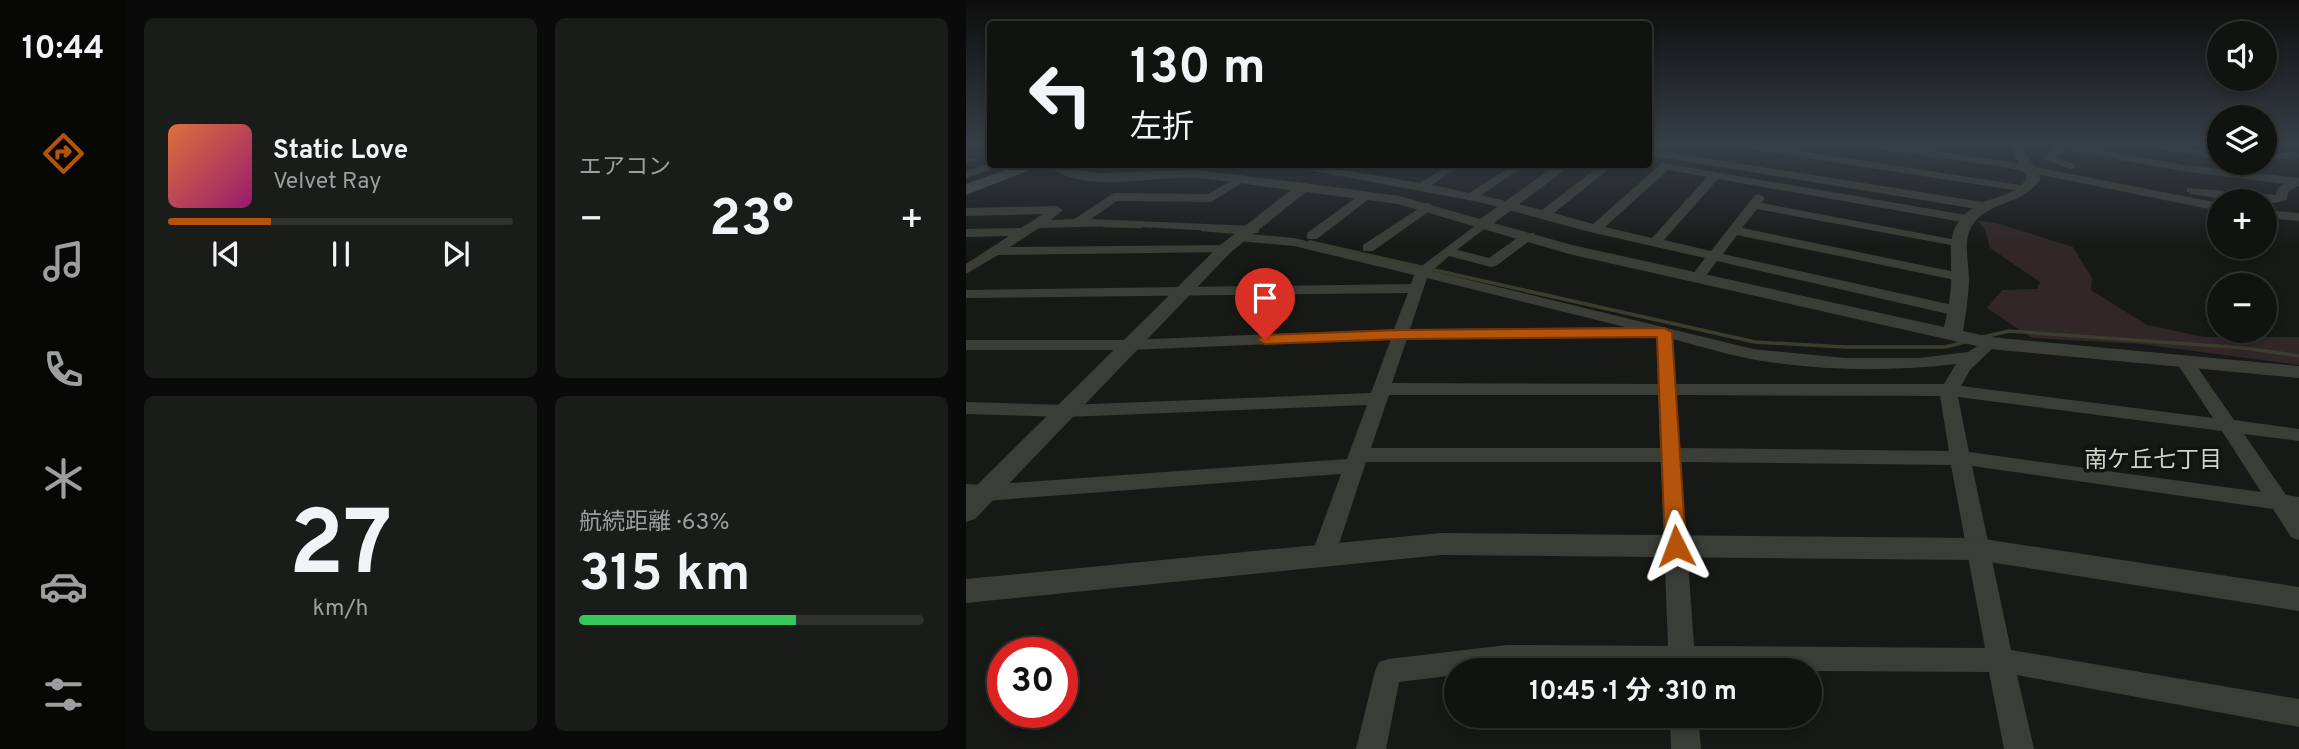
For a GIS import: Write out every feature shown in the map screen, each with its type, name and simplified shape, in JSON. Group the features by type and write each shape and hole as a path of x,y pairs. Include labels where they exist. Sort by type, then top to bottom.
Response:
{"main road":[{"path":"966,188 989,179"},
{"path":"966,188 993,179"}],"street":[{"path":"1077,223 1114,197 1211,198 1241,179"},
{"path":"1249,179 1368,195 1427,207 1569,249 1990,342 2299,372"},
{"path":"966,512 975,493 1066,411 1237,239 1316,179"},
{"path":"1379,179 1424,185 1712,257 1957,311"},
{"path":"1424,185 1434,179"},
{"path":"1472,196 1499,179"},
{"path":"1323,556 1423,274 1447,250 1546,179"},
{"path":"1545,214 1591,179"},
{"path":"1595,229 1651,179"},
{"path":"1655,242 1712,179"},
{"path":"1742,179 1968,219"},
{"path":"1696,278 1773,179"},
{"path":"1821,179 1983,206"},
{"path":"1972,179 2026,189"},
{"path":"1952,335 1960,277 1957,244 1960,231 1968,219 1983,206 2026,189 2033,179"},
{"path":"2080,179 2207,205"},
{"path":"2142,179 2194,190 2281,199 2283,190 2297,182"},
{"path":"2272,179 2297,182"},
{"path":"1312,236 1368,195"},
{"path":"1753,205 1957,244"},
{"path":"1368,248 1427,207"},
{"path":"966,212 1057,210 966,270"},
{"path":"2277,215 2299,217"},
{"path":"966,233 1120,222 1237,239 1294,243 1753,354 1845,363 1919,363 1969,357"},
{"path":"1732,230 1960,277"},
{"path":"996,251 1312,236 1368,248 1423,274"},
{"path":"1447,250 1491,263 1529,236"},
{"path":"966,294 1181,293 1423,274"},
{"path":"966,345 1129,345 1401,334 1664,332"},
{"path":"1664,332 1682,658"},
{"path":"1990,342 1969,357 1950,390 1977,549 2019,749"},
{"path":"2185,362 2229,427 2289,503 2299,531"},
{"path":"966,408 1066,411 1379,394 1667,389 1950,390 2299,435"},
{"path":"975,493 1356,461 1671,454 1962,458 2289,503"},
{"path":"966,591 1441,544 1977,549 2299,599"},
{"path":"1498,658 1536,658"},
{"path":"1822,662 2001,660 2299,713"},
{"path":"1371,749 1388,671 1444,664"},
{"path":"1685,728 1686,749"}],"shaded area":[{"path":"1978,221 1996,223 2073,247 2092,278 2091,290 2147,325 2207,337 2207,343 2277,343 2277,337 2299,337 2299,365 2140,344 2032,338 1987,308 2002,290 2037,289 2040,282 1990,248 1985,230"}],"waterway":[{"path":"1104,226 1141,227"},
{"path":"1202,230 1239,233"},
{"path":"1310,242 1755,342 1845,347 1945,347 1965,342"},
{"path":"1983,337 2009,331 2245,348 2299,356"}],"district":[{"name":"南ケ丘七丁目","path":"2153,459"}],"route":[{"path":"1265,340 1401,334 1664,332 1676,546"}]}
